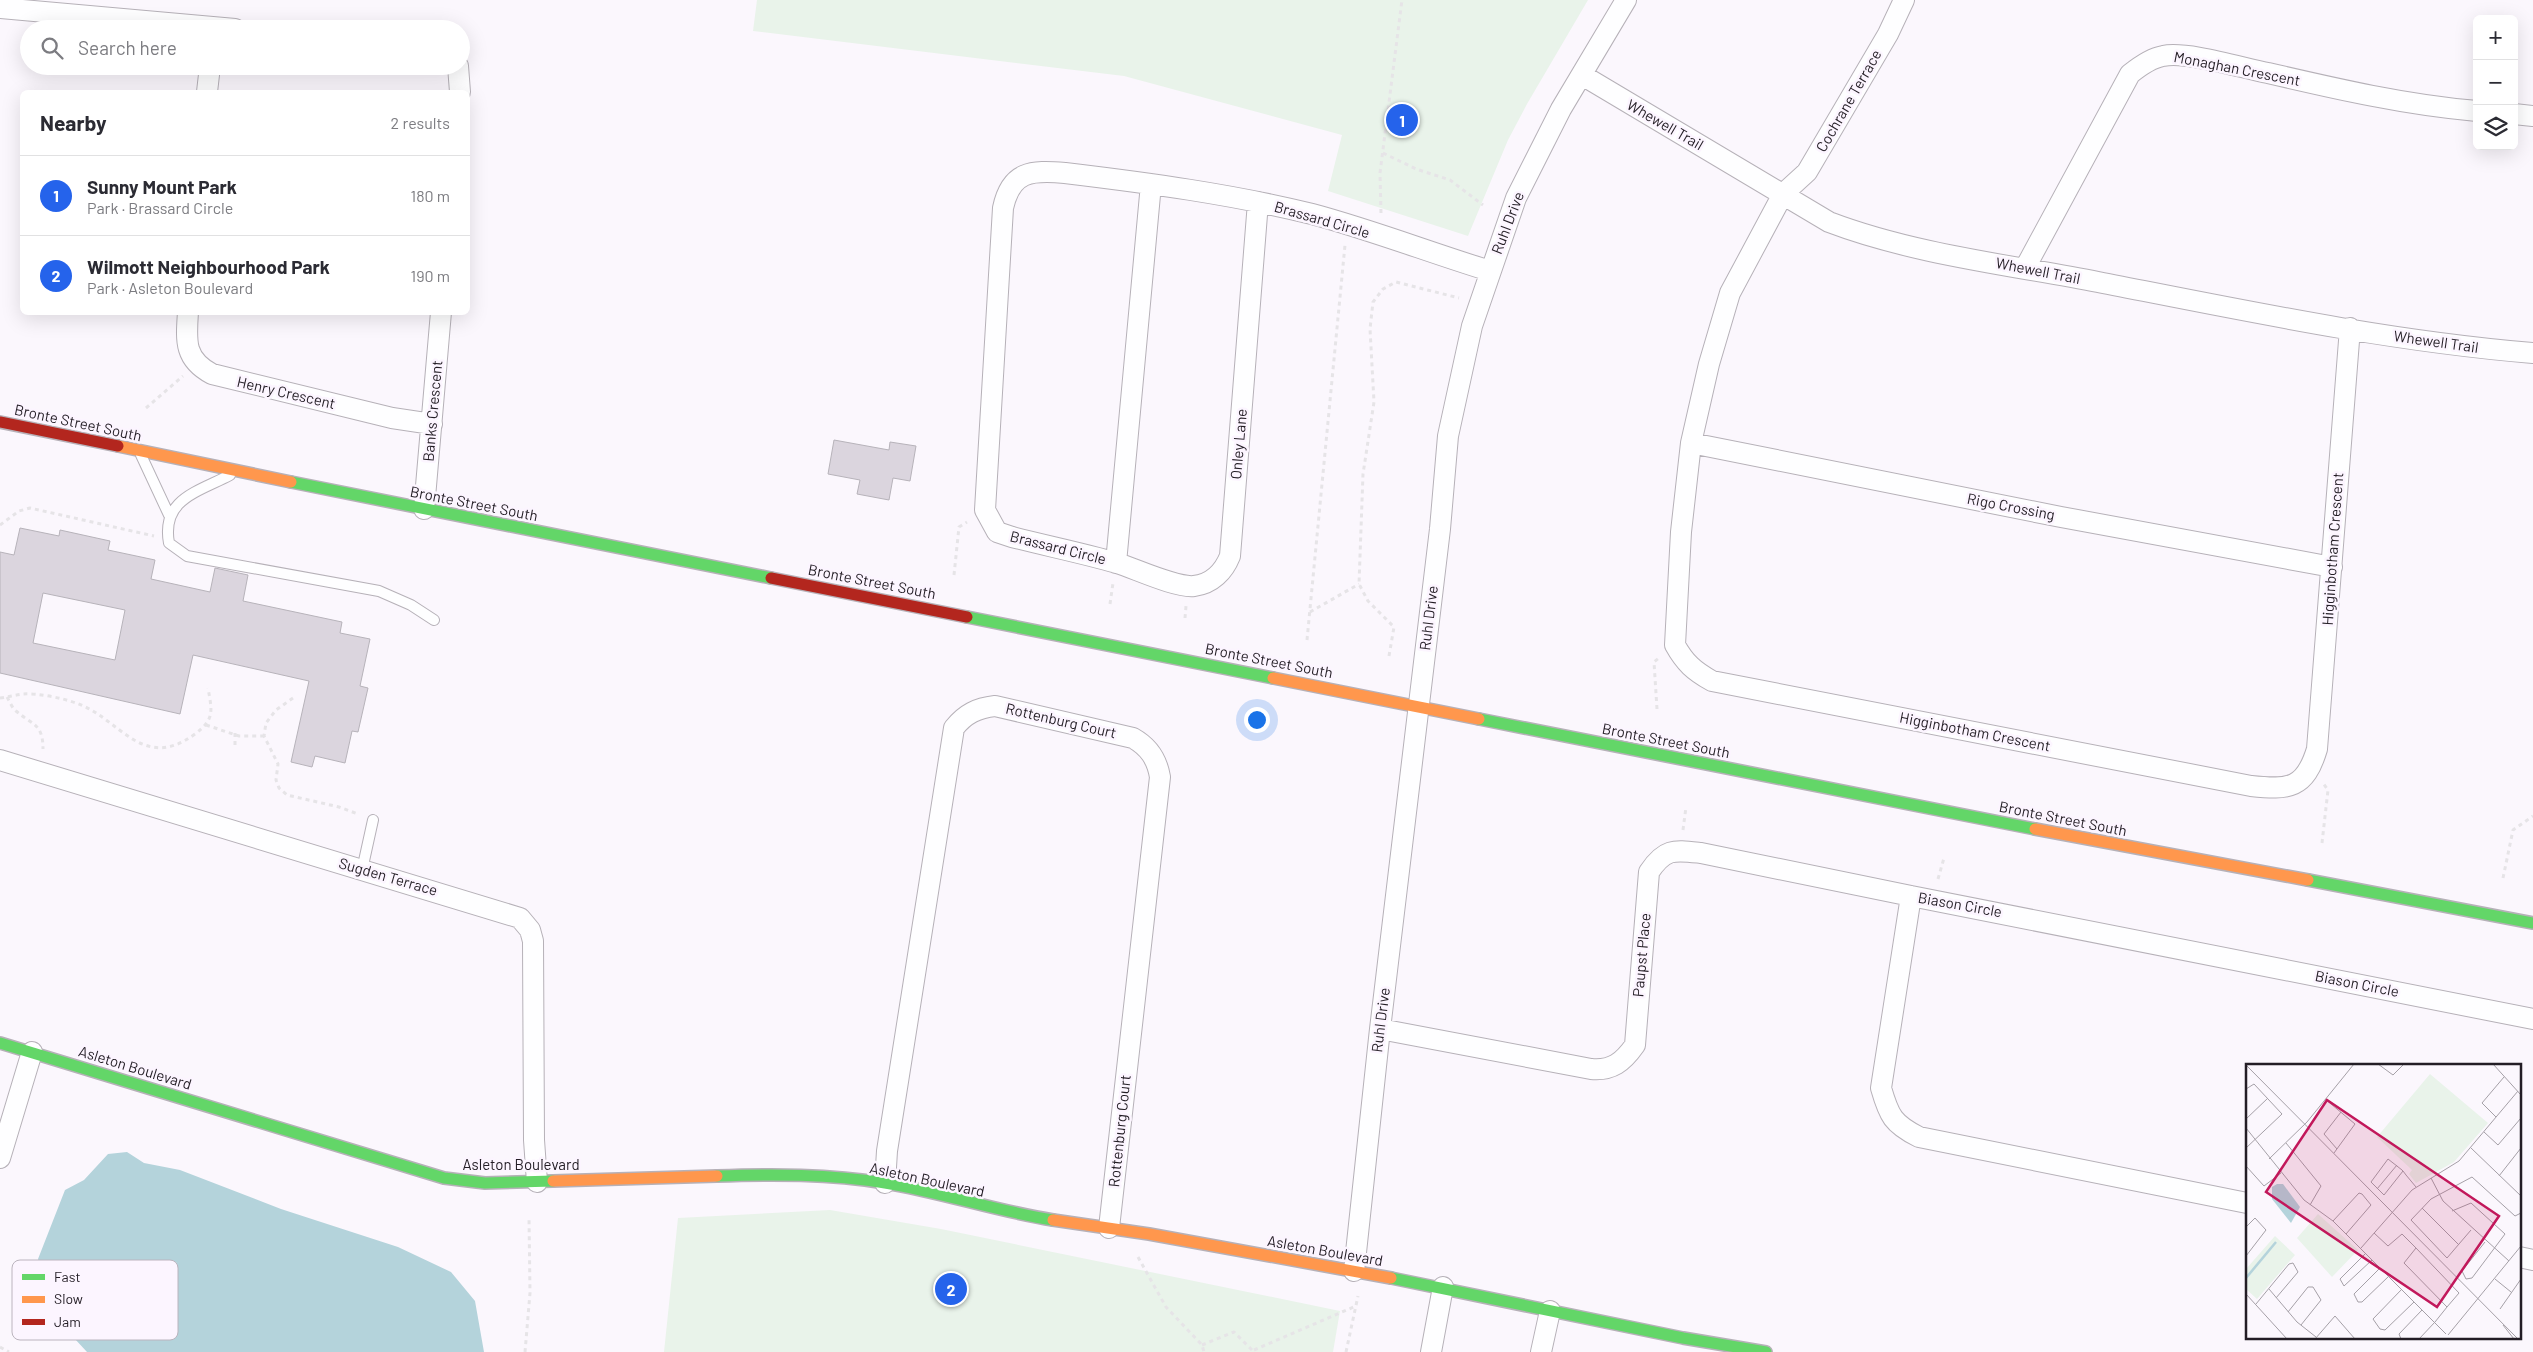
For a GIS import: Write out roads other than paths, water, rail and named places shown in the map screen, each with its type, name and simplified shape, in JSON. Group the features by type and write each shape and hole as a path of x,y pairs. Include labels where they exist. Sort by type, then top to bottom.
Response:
{"main road":[{"name":"Bronte Street South","path":"0,422 424,509 1418,707 2533,924"},
{"name":"Asleton Boulevard","path":"0,1043 444,1178 485,1183 783,1174 884,1184 1021,1215 1116,1229 1443,1287 1550,1311 1682,1345 1766,1352"}],"street":[{"name":"Ruhl Drive","path":"1359,1272 1380,1029 1440,529 1448,436 1479,305 1516,198 1537,153 1626,0"},
{"name":"Cochrane Terrace","path":"1782,194 1807,172 1888,34 1904,0"},
{"path":"0,8 128,20"},
{"name":"Monaghan Crescent","path":"2025,268 2130,74 2146,62 2164,56 2187,57 2362,94 2473,110"},
{"path":"207,90 209,75"},
{"path":"459,75 460,90"},
{"name":"Whewell Trail","path":"1582,75 1829,222 1863,235 2025,268 2350,328 2457,346 2533,353"},
{"path":"2518,114 2533,116"},
{"name":"Brassard Circle","path":"1151,184 1116,563 1012,538 997,532 984,510 1003,208 1007,190 1021,175 1042,171 1151,184 1258,202 1314,215 1490,271"},
{"path":"1691,443 1709,364 1730,293 1782,194"},
{"name":"Onley Lane","path":"1116,563 1178,584 1194,586 1211,580 1225,569 1230,556 1258,202"},
{"name":"Henry Crescent","path":"188,315 186,334 190,354 196,364 212,374 392,418 432,424"},
{"name":"Banks Crescent","path":"424,509 442,315"},
{"name":"Higginbotham Crescent","path":"1691,443 1681,532 1675,645 1683,660 1692,670 1712,681 2251,786 2278,789 2298,783 2311,769 2317,749 2350,328"},
{"name":"Rigo Crossing","path":"1691,443 2051,515 2332,567"},
{"name":"Rottenburg Court","path":"884,1184 887,1151 954,728 961,719 979,708 995,706 1134,738 1146,746 1158,766 1160,777 1116,1229"},
{"name":"Sugden Terrace","path":"0,760 520,918 530,930 534,959 534,1140 536,1182"},
{"name":"Paupst Place","path":"1380,1029 1591,1069 1604,1070 1617,1065 1635,1045 1649,872 1658,859 1670,852 1701,853 1911,896"},
{"name":"Biason Circle","path":"2246,1203 1919,1137 1900,1128 1887,1109 1881,1088 1911,896 2533,1018"},
{"path":"0,1158 32,1052"},
{"path":"2520,1258 2533,1260"},
{"path":"1431,1352 1443,1287"},
{"path":"1541,1352 1550,1311"}],"lane":[{"path":"138,451 169,515"},
{"path":"237,471 180,500 169,515 166,528 169,543 187,556 379,591 411,605 434,620"},
{"path":"362,870 373,820"}],"water":[{"path":"127,1152 144,1163 180,1170 281,1209 398,1247 451,1272 475,1301 484,1352 87,1352 76,1340 178,1340 178,1260 38,1260 65,1190 84,1180 108,1154"}],"place":[{"name":"Sunny Mount Park","path":"1402,120"},
{"name":"Wilmott Neighbourhood Park","path":"951,1289"}]}
